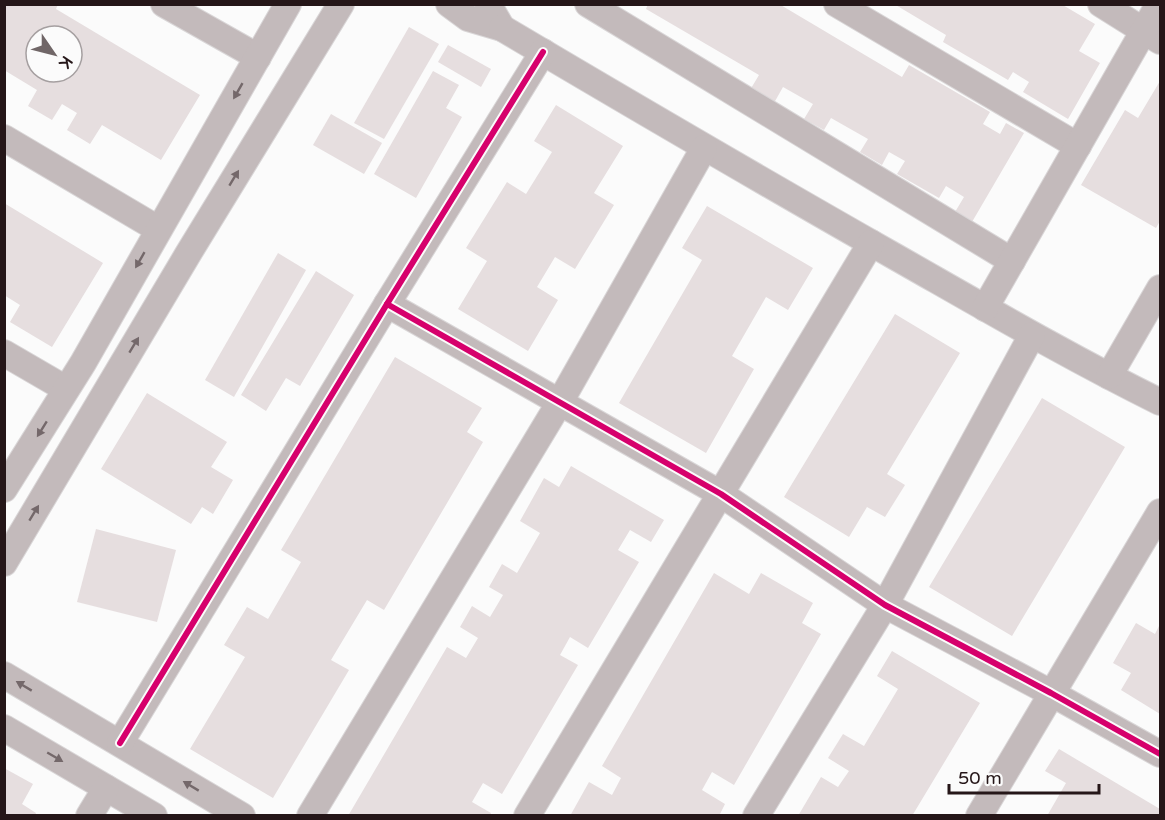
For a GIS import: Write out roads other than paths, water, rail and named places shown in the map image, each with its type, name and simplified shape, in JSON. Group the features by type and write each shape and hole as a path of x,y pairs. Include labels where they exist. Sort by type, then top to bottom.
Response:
{"street":[{"path":"164,4 258,57"},
{"path":"4,489 66,389 288,4"},
{"path":"4,563 194,244 341,4"},
{"path":"448,4 468,18 502,28 704,148 1032,335 1161,402"},
{"path":"488,4 502,28"},
{"path":"588,4 1012,261"},
{"path":"837,4 1078,146"},
{"path":"1101,4 1152,37"},
{"path":"985,308 1078,146 1152,37 1159,4"},
{"path":"120,744 543,52"},
{"path":"4,138 158,229"},
{"path":"310,816 560,402 704,148"},
{"path":"527,816 872,243"},
{"path":"1109,376 1161,288"},
{"path":"387,304 721,494 885,605 1161,754"},
{"path":"756,816 885,605 1032,335"},
{"path":"4,353 66,389"},
{"path":"979,816 1161,512"},
{"path":"4,675 242,816"},
{"path":"4,728 154,816"},
{"path":"89,816 106,788"}]}
